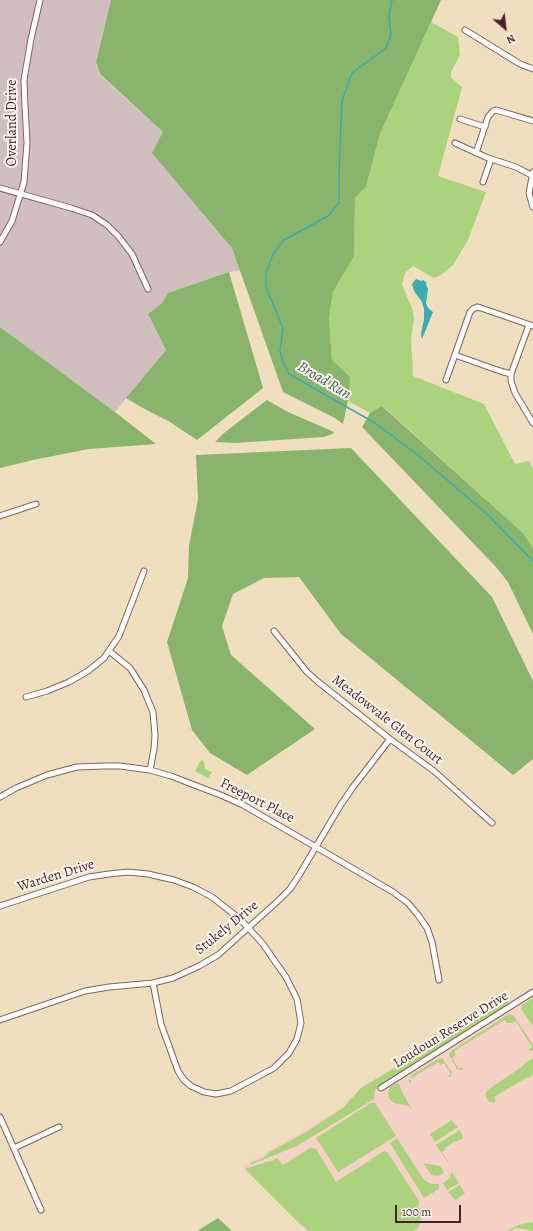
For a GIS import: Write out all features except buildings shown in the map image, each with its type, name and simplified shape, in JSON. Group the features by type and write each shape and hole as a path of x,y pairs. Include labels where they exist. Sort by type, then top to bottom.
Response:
{"street":[{"name":"Overland Drive","path":"0,242 12,221 24,182 27,154 24,80 40,0"},
{"path":"465,30 520,64 533,69"},
{"path":"476,153 490,114 496,110 533,121"},
{"path":"460,119 485,127"},
{"path":"455,143 476,153 516,167 533,175 529,194 533,207"},
{"path":"483,182 491,159"},
{"path":"0,188 92,215 107,225 133,255 148,289"},
{"path":"446,380 470,312 475,308 481,308 531,325 511,374 511,381 513,389 533,423"},
{"path":"455,355 511,374"},
{"path":"0,516 36,504"},
{"path":"26,697 58,687 76,678 94,667 109,651 119,636 127,618 144,571"},
{"name":"Meadowvale Glen Court","path":"274,631 307,672 317,681 390,739 434,771 492,823"},
{"path":"109,651 130,668 144,690 148,700 152,712 155,735 150,770"},
{"name":"Stukely Drive","path":"0,1020 85,991 153,983 173,978 218,955 290,889 352,787 390,739"},
{"name":"Freeport Place","path":"0,797 32,780 61,770 77,767 120,766 150,770 171,776 223,796 242,805 316,847 393,892 408,903 427,928 432,942 439,980"},
{"name":"Warden Drive","path":"0,906 89,877 128,872 174,880 194,888 212,897 232,912 263,944 286,977 295,992 299,1006 301,1023 297,1039 289,1053 274,1068 231,1091 216,1094 204,1092 191,1086 184,1080 178,1071 161,1024 153,983"},
{"name":"Loudoun Reserve Drive","path":"381,1088 533,992"},
{"path":"0,1117 41,1210"},
{"path":"14,1148 59,1127"}],"shaded area":[{"path":"0,0 111,0 96,62 99,74 163,132 232,248 241,270 229,272 168,293 162,303 148,314 166,350 115,412 0,327"},
{"path":"533,988 533,1231 307,1231 242,1166 342,1108 361,1087 507,1001"}],"green space":[{"path":"111,0 441,0 380,134 366,187 355,198 354,256 333,292 329,318 332,360 350,377 348,400 343,424 335,418 283,392 232,248 152,153 163,132 100,74 96,62"},
{"path":"431,22 458,37 460,55 451,72 451,78 462,87 438,176 486,192 468,240 453,265 441,275 434,278 413,266 405,273 402,284 413,311 414,320 411,338 413,376 484,404 515,464 529,461 533,470 533,548 523,533 383,406 370,413 348,401 332,360 329,318 333,292 354,256 355,198 366,187 380,134"},
{"path":"229,272 263,388 197,440 170,422 126,398 166,350 148,314 162,303 168,293"},
{"path":"0,327 156,444 89,449 0,468"},
{"path":"267,400 288,412 334,432 324,437 235,443 215,442 224,433"},
{"path":"382,406 523,533 533,548 533,634 508,582 496,567 362,427 370,413"},
{"path":"351,448 492,597 533,681 533,759 513,775 341,634 299,577 264,578 233,594 222,626 231,655 315,729 247,775 210,753 192,730 167,642 188,578 189,546 198,499 196,455"},
{"path":"201,760 204,761 205,769 212,772 208,778 195,771"},
{"path":"533,998 533,1026 521,1009 522,1005"},
{"path":"507,1001 509,1004 506,1004 378,1087 375,1090 374,1099 297,1146 250,1165 252,1162 263,1158 268,1153 306,1132 343,1108 361,1088"},
{"path":"509,1014 514,1016 533,1045 533,1050 530,1051 529,1049 532,1047 516,1021 507,1023 505,1020 454,1051 456,1055 452,1058 459,1069 462,1067 463,1070 457,1069 449,1055 451,1051"},
{"path":"442,1058 452,1073 450,1078 448,1076 451,1074 444,1063 441,1065 438,1062 411,1079 412,1075 436,1060"},
{"path":"533,1058 533,1075 494,1097 496,1101 493,1103 488,1101 485,1094 489,1089"},
{"path":"399,1083 401,1090 412,1110 409,1106 394,1103 389,1098 388,1093 390,1087"},
{"path":"371,1103 375,1103 396,1136 338,1172 316,1138"},
{"path":"452,1120 458,1127 435,1142 430,1134"},
{"path":"460,1130 463,1138 456,1142 455,1141 442,1152 447,1161 436,1145"},
{"path":"397,1138 424,1180 431,1184 439,1184 439,1189 424,1198 390,1143"},
{"path":"310,1148 316,1149 336,1182 384,1151 388,1153 419,1201 418,1208 423,1209 424,1214 420,1221 419,1227 413,1231 309,1231 300,1224 245,1169 269,1161 270,1162 277,1158 283,1165"},
{"path":"423,1163 440,1166 443,1174 438,1176 431,1175"},
{"path":"451,1171 459,1183 447,1190 443,1183 450,1178"},
{"path":"460,1185 465,1193 455,1200 448,1192"},
{"path":"218,1218 232,1231 197,1231"},
{"path":"533,1222 533,1231 515,1228 512,1231 507,1231 518,1225"}],"water":[{"path":"416,279 421,281 423,280 427,283 428,289 426,303 428,308 433,312 422,339 421,333 424,320 424,309 422,302 414,291 412,284"}],"waterway":[{"name":"Broad Run","path":"392,0 389,16 391,35 386,48 352,73 342,101 339,203 328,216 284,240 273,254 266,273 266,287 283,328 280,352 289,374 375,423 418,455 487,514 533,561"}]}
